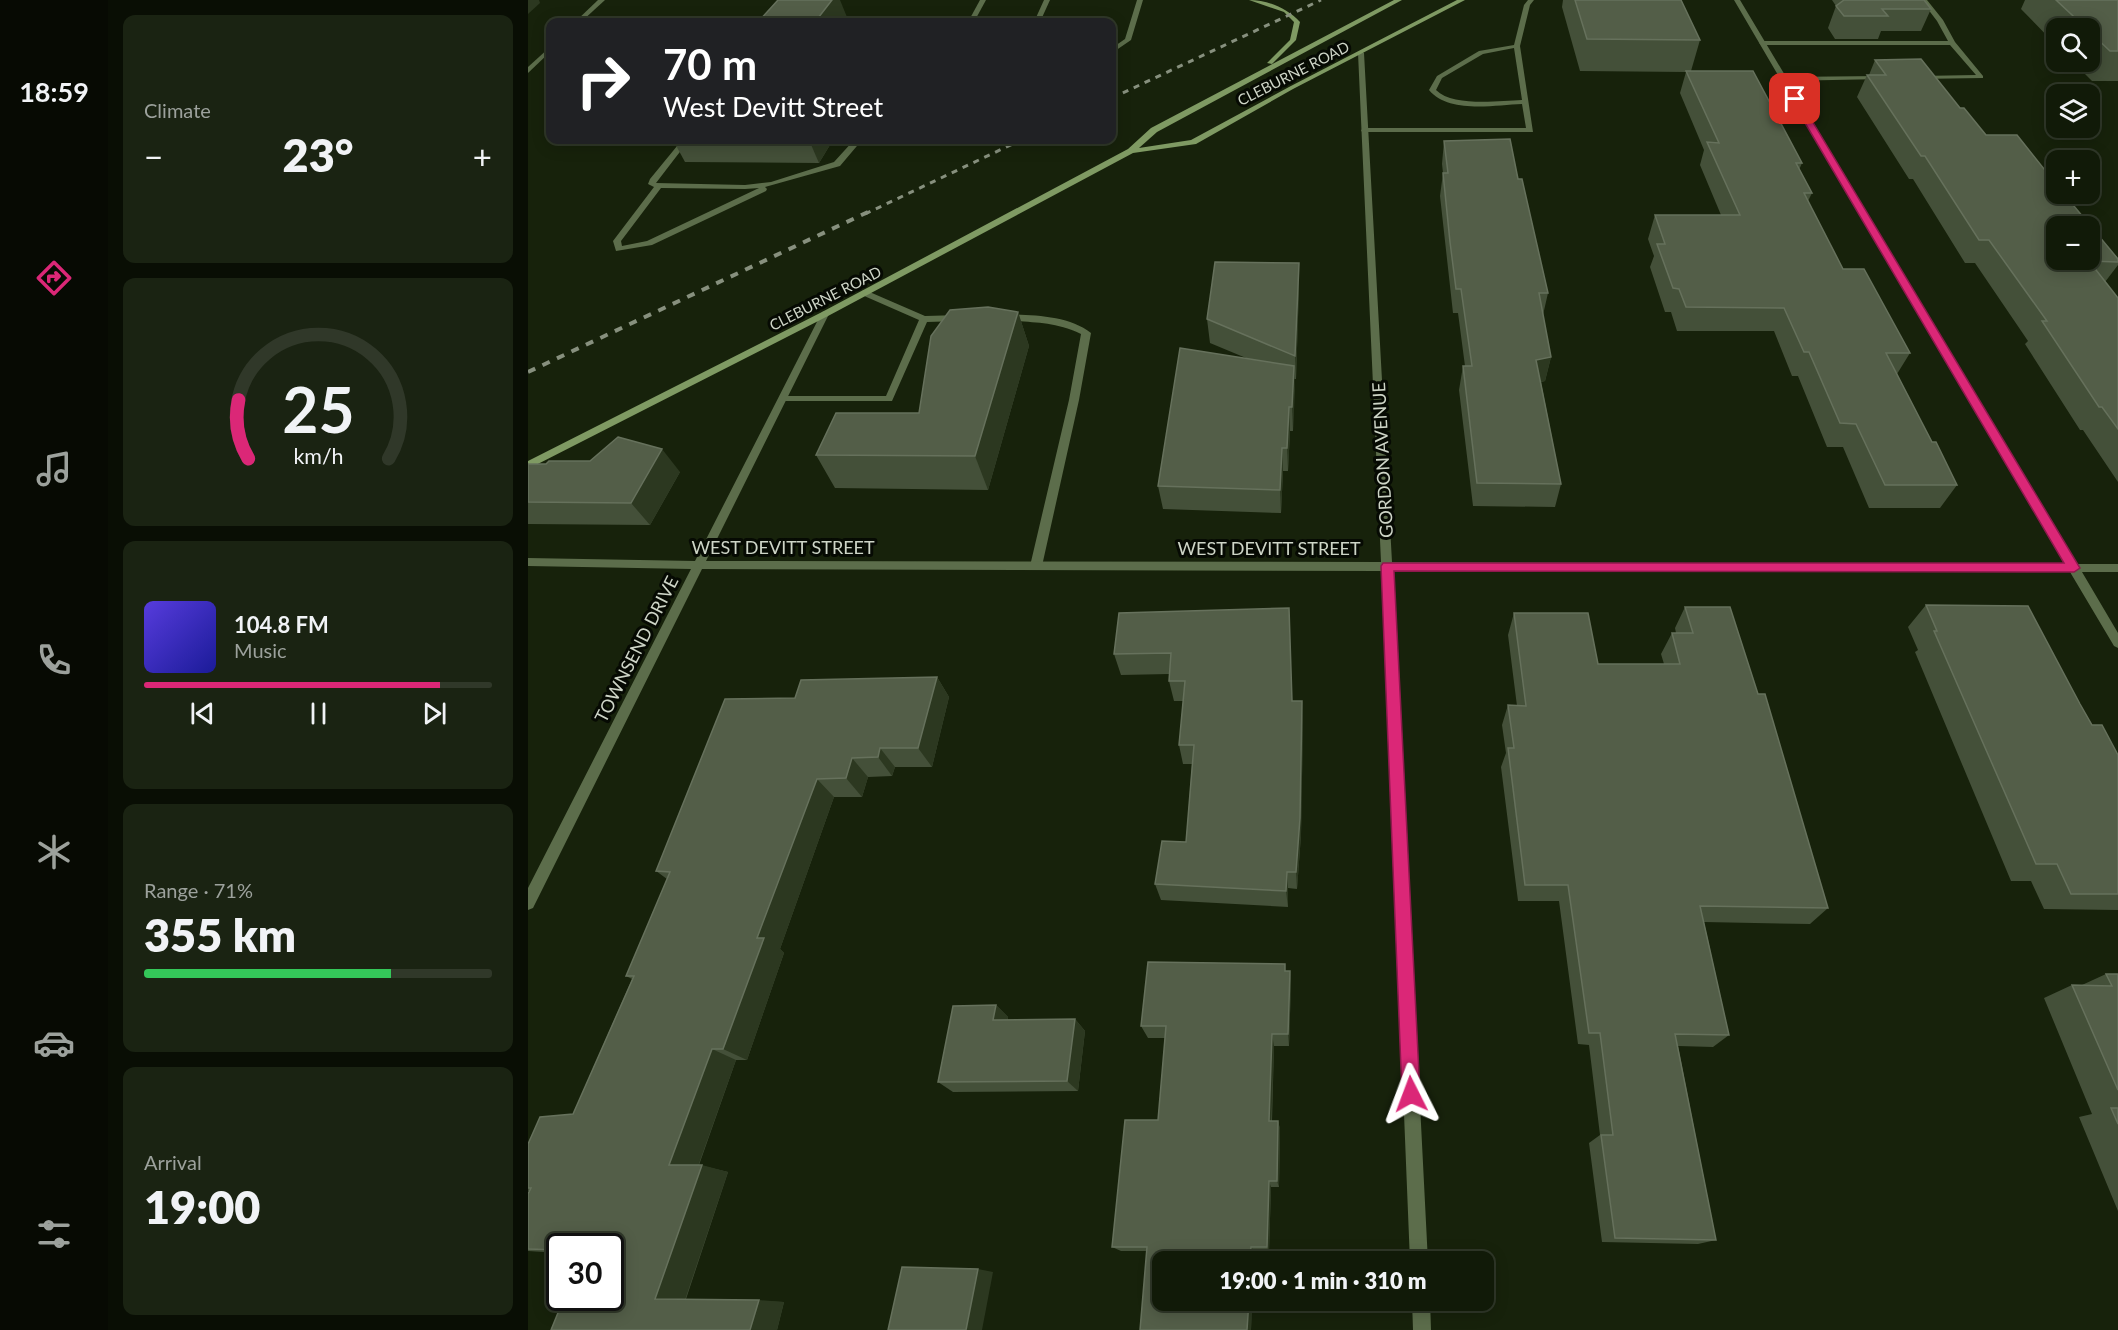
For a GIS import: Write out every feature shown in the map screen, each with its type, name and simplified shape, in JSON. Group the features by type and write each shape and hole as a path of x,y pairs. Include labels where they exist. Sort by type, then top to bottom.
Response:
{"main road":[{"path":"1252,0 1271,5 1292,15 1297,22 1298,31 1294,41 1258,75"},
{"name":"CLEBURNE ROAD","path":"528,465 825,314 1131,151 1154,130 1399,0"},
{"name":"CLEBURNE ROAD","path":"1131,151 1193,142 1291,87 1462,0"}],"street":[{"path":"582,18 602,0"},
{"path":"973,18 983,0"},
{"path":"1039,18 1047,0"},
{"path":"1116,48 1128,40 1140,0"},
{"path":"1365,130 1530,130 1517,46 1527,5 1532,0"},
{"path":"1737,0 2118,643"},
{"path":"1911,78 1981,77 1952,43 1940,20 1924,0"},
{"path":"1762,43 1952,43"},
{"path":"1517,46 1481,52 1439,77 1432,90 1441,99 1455,102 1525,102"},
{"path":"528,71 546,53"},
{"name":"GORDON AVENUE","path":"1361,53 1418,1251"},
{"path":"1783,79 1888,78"},
{"path":"682,144 654,178 652,184 745,187 772,184"},
{"path":"659,186 617,241 619,249 649,243 772,184 837,164 854,144"},
{"path":"865,293 924,319 970,318"},
{"name":"TOWNSEND DRIVE","path":"528,903 825,314"},
{"path":"992,318 1038,317 1073,326 1086,333 1074,400 1036,566"},
{"path":"782,399 889,399 924,319"},
{"name":"WEST DEVITT STREET","path":"528,562 698,565 2118,568"},
{"path":"1421,1311 1422,1330"}],"building":[{"path":"778,0 832,0 818,18 762,18"},
{"path":"1575,0 1681,0 1700,40 1587,39"},
{"path":"1844,0 1924,0 1931,9 1882,9 1888,16 1844,16 1836,6"},
{"path":"2056,0 2118,0 2118,51 2110,51 2100,42 2100,18 2075,18"},
{"path":"1921,59 1960,108 1964,108 1986,135 2017,135 2046,171 2046,204 2072,204 2082,216 2046,216 2046,270 2096,270 2118,298 2118,429 2102,407 2099,407 2042,321 2047,321 1989,240 1979,240 1925,156 1921,156 1867,75 1886,75 1875,60"},
{"path":"1686,71 1753,71 1802,163 1796,163 1812,193 1804,193 1843,269 1864,269 1910,353 1886,353 1932,442 1936,442 1957,485 1885,485 1856,424 1840,423 1809,352 1804,352 1784,308 1686,307 1679,289 1673,288 1657,244 1665,244 1655,215 1740,215 1707,142 1719,143"},
{"path":"1510,139 1518,179 1522,179 1548,293 1539,293 1551,357 1536,360 1561,484 1477,483 1463,366 1472,366 1461,289 1456,289 1450,242 1443,173 1448,173 1444,141"},
{"path":"2100,237 2118,259 2118,262 2100,261"},
{"path":"1215,262 1299,263 1295,356 1207,319"},
{"path":"988,307 1018,312 975,456 816,455 836,413 919,413 931,336 950,310"},
{"path":"1180,348 1294,366 1287,448 1282,448 1280,490 1158,486"},
{"path":"618,437 662,449 631,503 528,502 528,464 546,464 549,461 590,461"},
{"path":"1926,605 2028,606 2092,725 2102,725 2118,755 2118,894 2071,894 2057,864 2036,864 1934,631 1937,631"},
{"path":"1685,607 1730,607 1758,694 1765,694 1828,908 1700,906 1729,1035 1675,1034 1716,1240 1615,1238 1601,1135 1613,1135 1600,1033 1589,1033 1568,885 1525,885 1508,748 1514,748 1508,705 1526,706 1514,613 1588,613 1598,664 1680,664 1672,633 1693,633"},
{"path":"1289,608 1292,701 1302,701 1300,818 1296,872 1287,872 1286,891 1155,884 1162,841 1186,842 1194,745 1179,745 1185,681 1169,681 1171,653 1114,654 1119,613"},
{"path":"937,677 918,748 880,748 878,757 852,758 846,778 817,779 757,938 764,938 723,1049 712,1049 669,1165 702,1165 655,1299 759,1300 750,1330 551,1330 559,1311 624,1311 624,1233 546,1233 546,1250 528,1249 528,1194 531,1188 528,1188 528,1144 540,1117 573,1114 634,976 626,976 670,872 656,871 725,699 795,698 801,680"},
{"path":"1148,962 1285,964 1285,971 1290,971 1288,1034 1272,1034 1269,1121 1278,1121 1277,1181 1269,1181 1267,1247 1251,1247 1251,1251 1152,1251 1152,1311 1248,1311 1247,1330 1140,1330 1147,1247 1112,1247 1125,1120 1158,1120 1166,1026 1141,1026"},
{"path":"2106,974 2118,974 2118,1090 2072,985 2112,986"},
{"path":"996,1005 993,1020 1075,1019 1067,1081 938,1082 953,1006"},
{"path":"2111,1108 2118,1108 2118,1124"},
{"path":"902,1267 978,1269 966,1330 888,1330"}],"railway":[{"path":"1116,96 1321,0"},
{"path":"865,214 1013,144"},
{"path":"528,372 868,212"}],"route":[{"path":"1411,1094 1387,566 2074,568 1795,99"}]}
